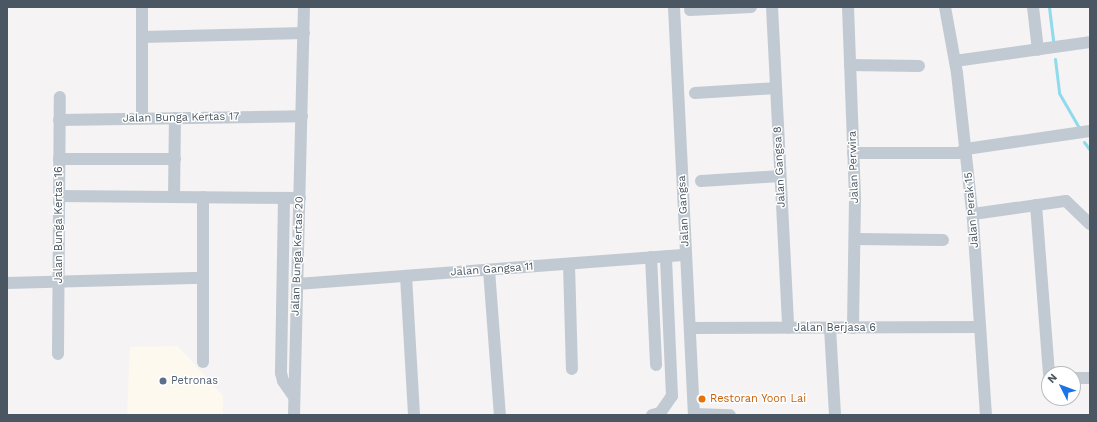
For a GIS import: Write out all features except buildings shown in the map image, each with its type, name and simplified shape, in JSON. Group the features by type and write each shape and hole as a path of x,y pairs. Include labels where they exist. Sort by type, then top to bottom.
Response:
{"street":[{"path":"142,7 142,118"},
{"name":"Jalan Bunga Kertas 20","path":"294,415 304,7"},
{"path":"142,37 304,33 313,7"},
{"name":"Jalan Gangsa","path":"674,7 694,415"},
{"path":"690,10 751,7"},
{"name":"Jalan Gangsa 8","path":"772,7 788,328"},
{"name":"Jalan Perwira","path":"848,7 855,239 853,328"},
{"name":"Jalan Perak 15","path":"945,7 955,61 973,214 986,415"},
{"path":"1033,7 1038,50"},
{"path":"955,61 1090,42"},
{"path":"850,65 918,66"},
{"path":"695,93 776,88"},
{"name":"Jalan Bunga Kertas 16","path":"58,354 60,97"},
{"name":"Jalan Bunga Kertas 17","path":"59,120 302,116"},
{"path":"174,197 175,118"},
{"path":"853,153 951,154 966,149 1090,131"},
{"path":"59,159 175,159"},
{"path":"701,181 780,176"},
{"path":"59,196 300,198"},
{"path":"203,197 203,362"},
{"name":"Jalan Bunga Kertas 20","path":"284,198 281,373 283,381 294,397"},
{"path":"973,214 1066,201 1090,224"},
{"path":"1036,205 1048,366"},
{"path":"855,239 943,240"},
{"name":"Jalan Gangsa 11","path":"297,284 686,255"},
{"path":"652,415 660,413 672,396 666,256"},
{"path":"652,257 656,365"},
{"path":"569,264 572,369"},
{"path":"489,270 500,415"},
{"path":"406,276 414,415"},
{"path":"7,283 203,278"},
{"name":"Jalan Berjasa 6","path":"690,328 980,327"},
{"path":"830,328 835,415"},
{"path":"694,415 730,415"}],"shaded area":[{"path":"178,346 223,396 223,415 127,415 130,347"}],"waterway":[{"path":"1049,7 1053,42"},
{"path":"1055,59 1059,93 1079,127"},
{"path":"1084,142 1090,150"}],"place":[{"name":"Petronas","path":"163,381"},
{"name":"Restoran Yoon Lai","path":"702,399"}]}
